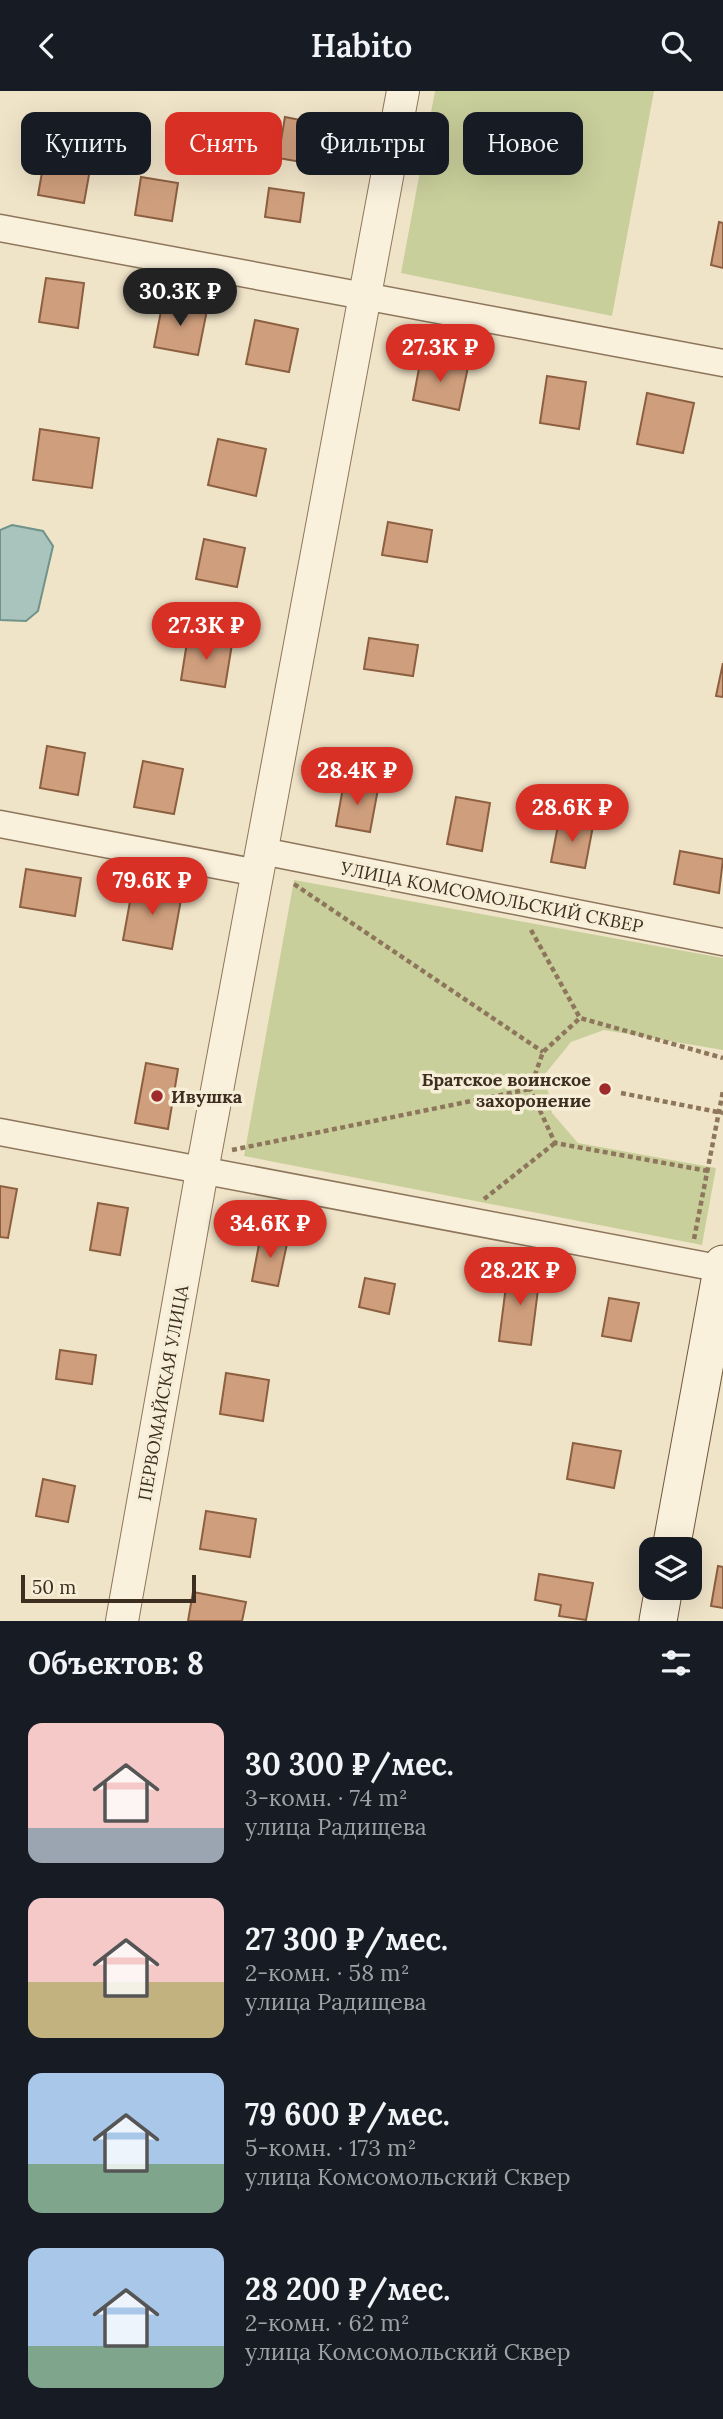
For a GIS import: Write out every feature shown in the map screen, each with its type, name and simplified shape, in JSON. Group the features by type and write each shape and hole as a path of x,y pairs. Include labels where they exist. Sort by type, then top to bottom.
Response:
{"main road":[{"path":"673,1537 723,1267"},
{"path":"658,1621 662,1600"}],"street":[{"name":"ПЕРВОМАЙСКАЯ УЛИЦА","path":"122,1621 202,1171 403,91"},
{"path":"0,228 723,363"},
{"name":"УЛИЦА КОМСОМОЛЬСКИЙ СКВЕР","path":"0,824 260,862 723,942"},
{"path":"0,1132 723,1267"}],"path":[{"path":"293,883 543,1052"},
{"path":"527,923 580,1018 723,1058"},
{"path":"555,1143 530,1089 543,1052 580,1018"},
{"path":"228,1151 530,1089"},
{"path":"681,1238 694,1241 721,1113 723,1091"},
{"path":"621,1093 721,1113"},
{"path":"228,1151 231,1138"},
{"path":"496,1203 483,1200 555,1143 708,1171"},
{"path":"228,1151 242,1153"}],"green space":[{"path":"435,91 654,91 612,316 401,273 419,175 449,175 449,112 431,112"},
{"path":"294,880 723,958 723,1050 604,1030 571,1042 545,1074 552,1113 578,1143 716,1168 702,1245 244,1156"}],"water":[{"path":"12,525 43,531 53,546 38,611 26,621 0,620 0,530"}],"building":[{"path":"285,117 296,119 296,161 282,159"},
{"path":"42,175 89,175 84,203 38,195"},
{"path":"141,177 178,183 172,221 135,215"},
{"path":"269,188 304,193 300,222 265,217"},
{"path":"719,222 723,223 723,268 711,265"},
{"path":"46,278 84,283 78,328 39,322"},
{"path":"163,301 207,310 198,355 154,347"},
{"path":"255,320 298,329 289,372 246,364"},
{"path":"421,358 468,367 459,410 413,400"},
{"path":"547,376 586,382 579,429 540,423"},
{"path":"647,393 694,403 683,453 637,444"},
{"path":"40,429 99,438 92,488 33,480"},
{"path":"218,439 266,449 256,496 208,485"},
{"path":"388,522 432,530 427,562 382,555"},
{"path":"204,539 245,548 237,587 196,579"},
{"path":"188,636 232,644 225,687 181,680"},
{"path":"369,638 418,645 413,676 364,669"},
{"path":"723,663 723,697 716,696"},
{"path":"47,746 85,753 78,795 40,788"},
{"path":"143,761 183,769 174,814 134,807"},
{"path":"344,782 378,789 370,832 336,826"},
{"path":"456,797 490,803 482,851 447,844"},
{"path":"559,820 593,826 585,868 551,862"},
{"path":"680,851 723,859 719,893 674,884"},
{"path":"26,869 81,878 75,916 20,907"},
{"path":"133,885 182,894 172,949 123,940"},
{"name":"Ивушка","path":"146,1063 178,1069 168,1129 135,1123"},
{"path":"0,1186 17,1189 8,1238 0,1237"},
{"path":"98,1203 128,1208 120,1255 90,1250"},
{"path":"261,1234 288,1239 278,1286 252,1281"},
{"path":"508,1270 540,1274 531,1345 499,1341"},
{"path":"365,1278 395,1284 389,1314 359,1307"},
{"path":"609,1298 639,1303 631,1341 602,1336"},
{"path":"60,1350 96,1355 92,1384 56,1379"},
{"path":"226,1373 269,1380 263,1421 220,1414"},
{"path":"573,1443 621,1451 614,1488 567,1479"},
{"path":"43,1479 75,1486 68,1522 36,1516"},
{"path":"206,1511 256,1519 250,1557 200,1549"},
{"path":"718,1566 723,1567 723,1608 711,1606"},
{"path":"539,1574 593,1583 586,1620 559,1616 561,1605 535,1600"},
{"path":"193,1592 246,1602 242,1621 188,1621"}],"place":[{"name":"Братское воинское захоронение","path":"605,1089"},
{"name":"Ивушка","path":"157,1096"}]}
